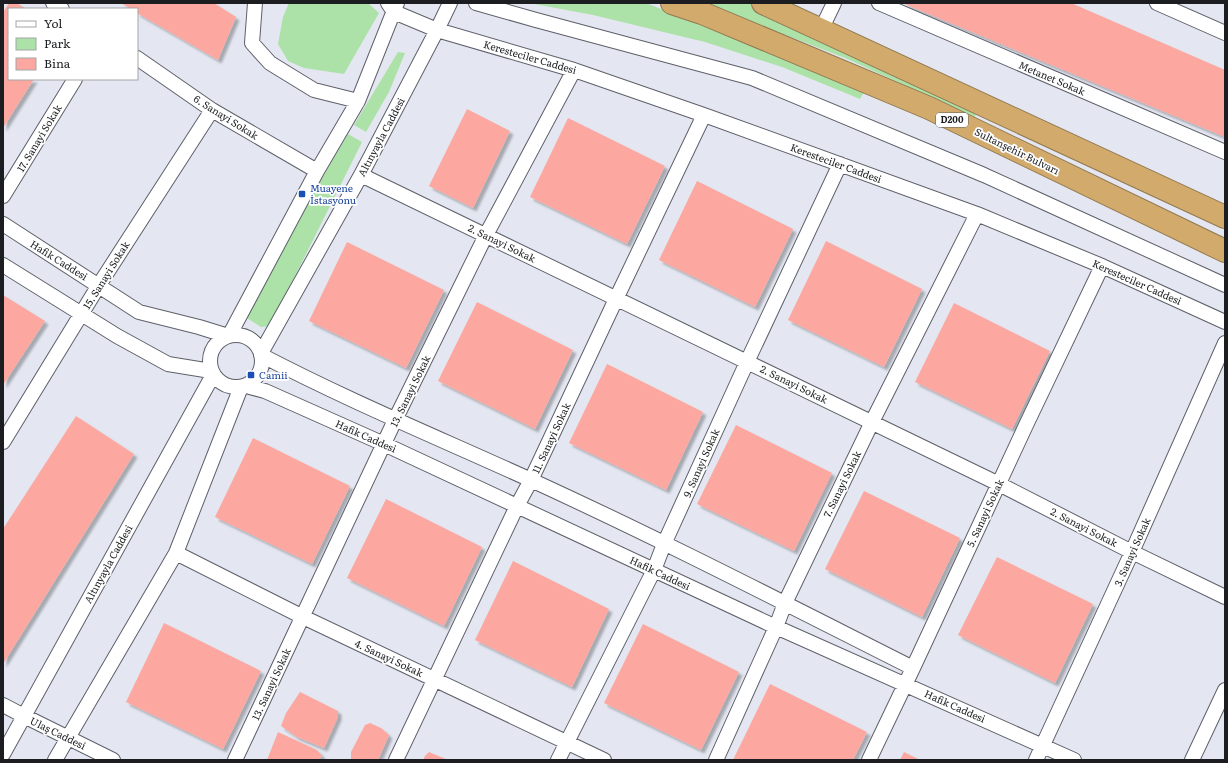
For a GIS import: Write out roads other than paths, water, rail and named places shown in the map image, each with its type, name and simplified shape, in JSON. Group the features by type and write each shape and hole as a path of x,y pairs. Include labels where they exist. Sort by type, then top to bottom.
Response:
{"highway":[{"name":"Sultanşehir Bulvarı","path":"672,3 702,13 929,108 1225,251"},
{"name":"D200","path":"763,3 1225,217"}],"street":[{"path":"254,3 252,43 270,63 314,90 358,101"},
{"name":"Altınyayla Caddesi","path":"261,354 361,175 450,3"},
{"path":"476,3 752,78 984,175 1225,285"},
{"path":"821,30 834,3"},
{"name":"Metanet Sokak","path":"879,3 1225,152"},
{"path":"1157,3 1225,32"},
{"path":"228,336 317,171 358,101 393,6"},
{"name":"Keresteciler Caddesi","path":"393,6 437,30 574,70 704,115 977,214 1102,266 1225,322"},
{"name":"6. Sanayi Sokak","path":"138,59 212,110 317,171"},
{"name":"13. Sanayi Sokak","path":"235,760 395,420 486,235 574,70"},
{"name":"17. Sanayi Sokak","path":"3,196 74,80"},
{"name":"15. Sanayi Sokak","path":"3,442 99,285 212,110"},
{"name":"11. Sanayi Sokak","path":"396,760 704,115"},
{"name":"9. Sanayi Sokak","path":"558,760 654,570 664,544 747,362 840,164"},
{"name":"2. Sanayi Sokak","path":"361,175 872,422 999,484 1132,552 1225,596"},
{"name":"7. Sanayi Sokak","path":"716,760 776,627 784,603 872,422 977,214"},
{"name":"Hafik Caddesi","path":"3,224 140,312 228,336"},
{"path":"3,265 117,336 168,364 212,373"},
{"name":"5. Sanayi Sokak","path":"869,760 1102,266"},
{"path":"242,335 251,339 261,354 262,364 260,373 254,381 244,387 232,388 223,385 212,373 210,356 213,348 219,340 228,336 242,335"},
{"name":"3. Sanayi Sokak","path":"1036,760 1132,552 1225,343"},
{"path":"261,354 395,420 531,480 664,544 913,668"},
{"name":"Altınyayla Caddesi","path":"3,754 212,373"},
{"path":"55,760 176,553 244,387"},
{"name":"Hafik Caddesi","path":"244,387 265,391 384,444 776,627 1074,760"},
{"name":"4. Sanayi Sokak","path":"176,553 303,617 604,760"},
{"path":"1192,760 1225,690"},
{"name":"Ulaş Caddesi","path":"3,705 113,760"}],"place":[{"name":"Muayene İstasyonu","path":"302,194"},
{"name":"Camii","path":"251,375"}]}
